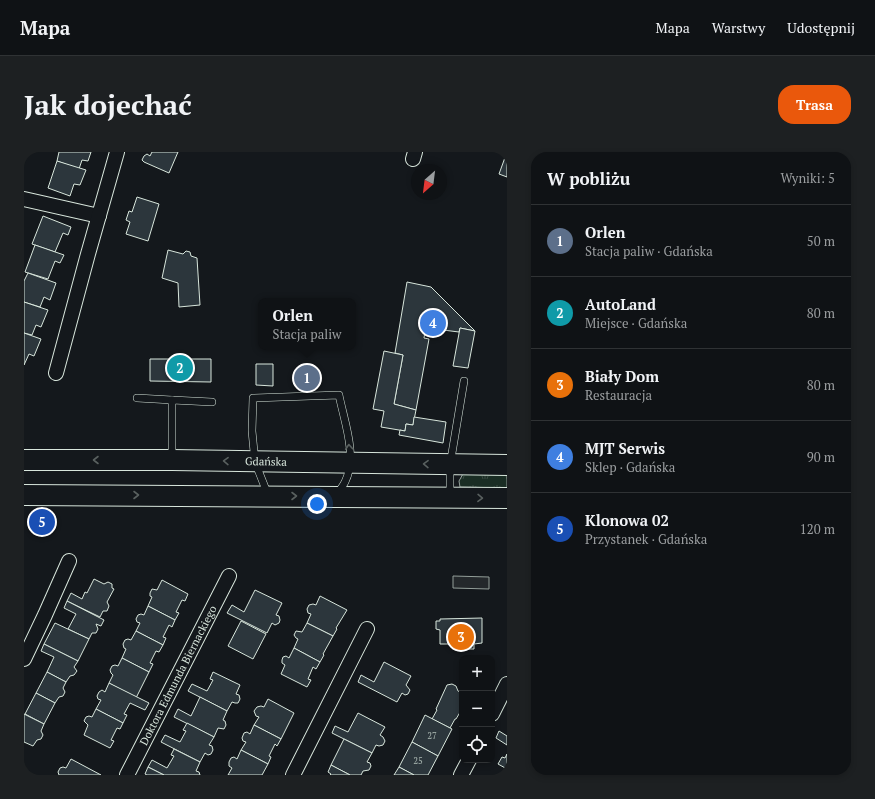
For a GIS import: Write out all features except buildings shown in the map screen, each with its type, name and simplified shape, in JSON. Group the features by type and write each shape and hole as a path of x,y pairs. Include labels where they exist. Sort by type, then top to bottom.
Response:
{"main road":[{"name":"Gdańska","path":"24,460 172,460 507,465"},
{"path":"24,495 507,498"}],"street":[{"path":"56,373 117,152"},
{"path":"24,199 99,216"},
{"path":"24,659 69,561"},
{"name":"Doktora Edmunda Biernackiego","path":"127,775 229,576"},
{"path":"293,775 367,629"},
{"path":"495,708 507,684"},
{"path":"461,775 467,763"}],"lane":[{"path":"450,497 450,465 464,381"},
{"path":"269,496 255,462 252,431 254,398 339,395 349,437 350,463 346,481 335,497"},
{"path":"137,398 212,402"},
{"path":"172,400 172,460"}],"green space":[{"path":"464,472 507,472 507,488 460,487 459,481"}],"shaded area":[{"path":"453,576 489,577 489,589 453,588"}],"place":[{"name":"MJT Serwis","path":"433,323"},
{"name":"AutoLand","path":"180,368"},
{"name":"Orlen","path":"307,378"},
{"name":"Klonowa 02","path":"42,522"},
{"name":"Biały Dom","path":"461,637"}]}
